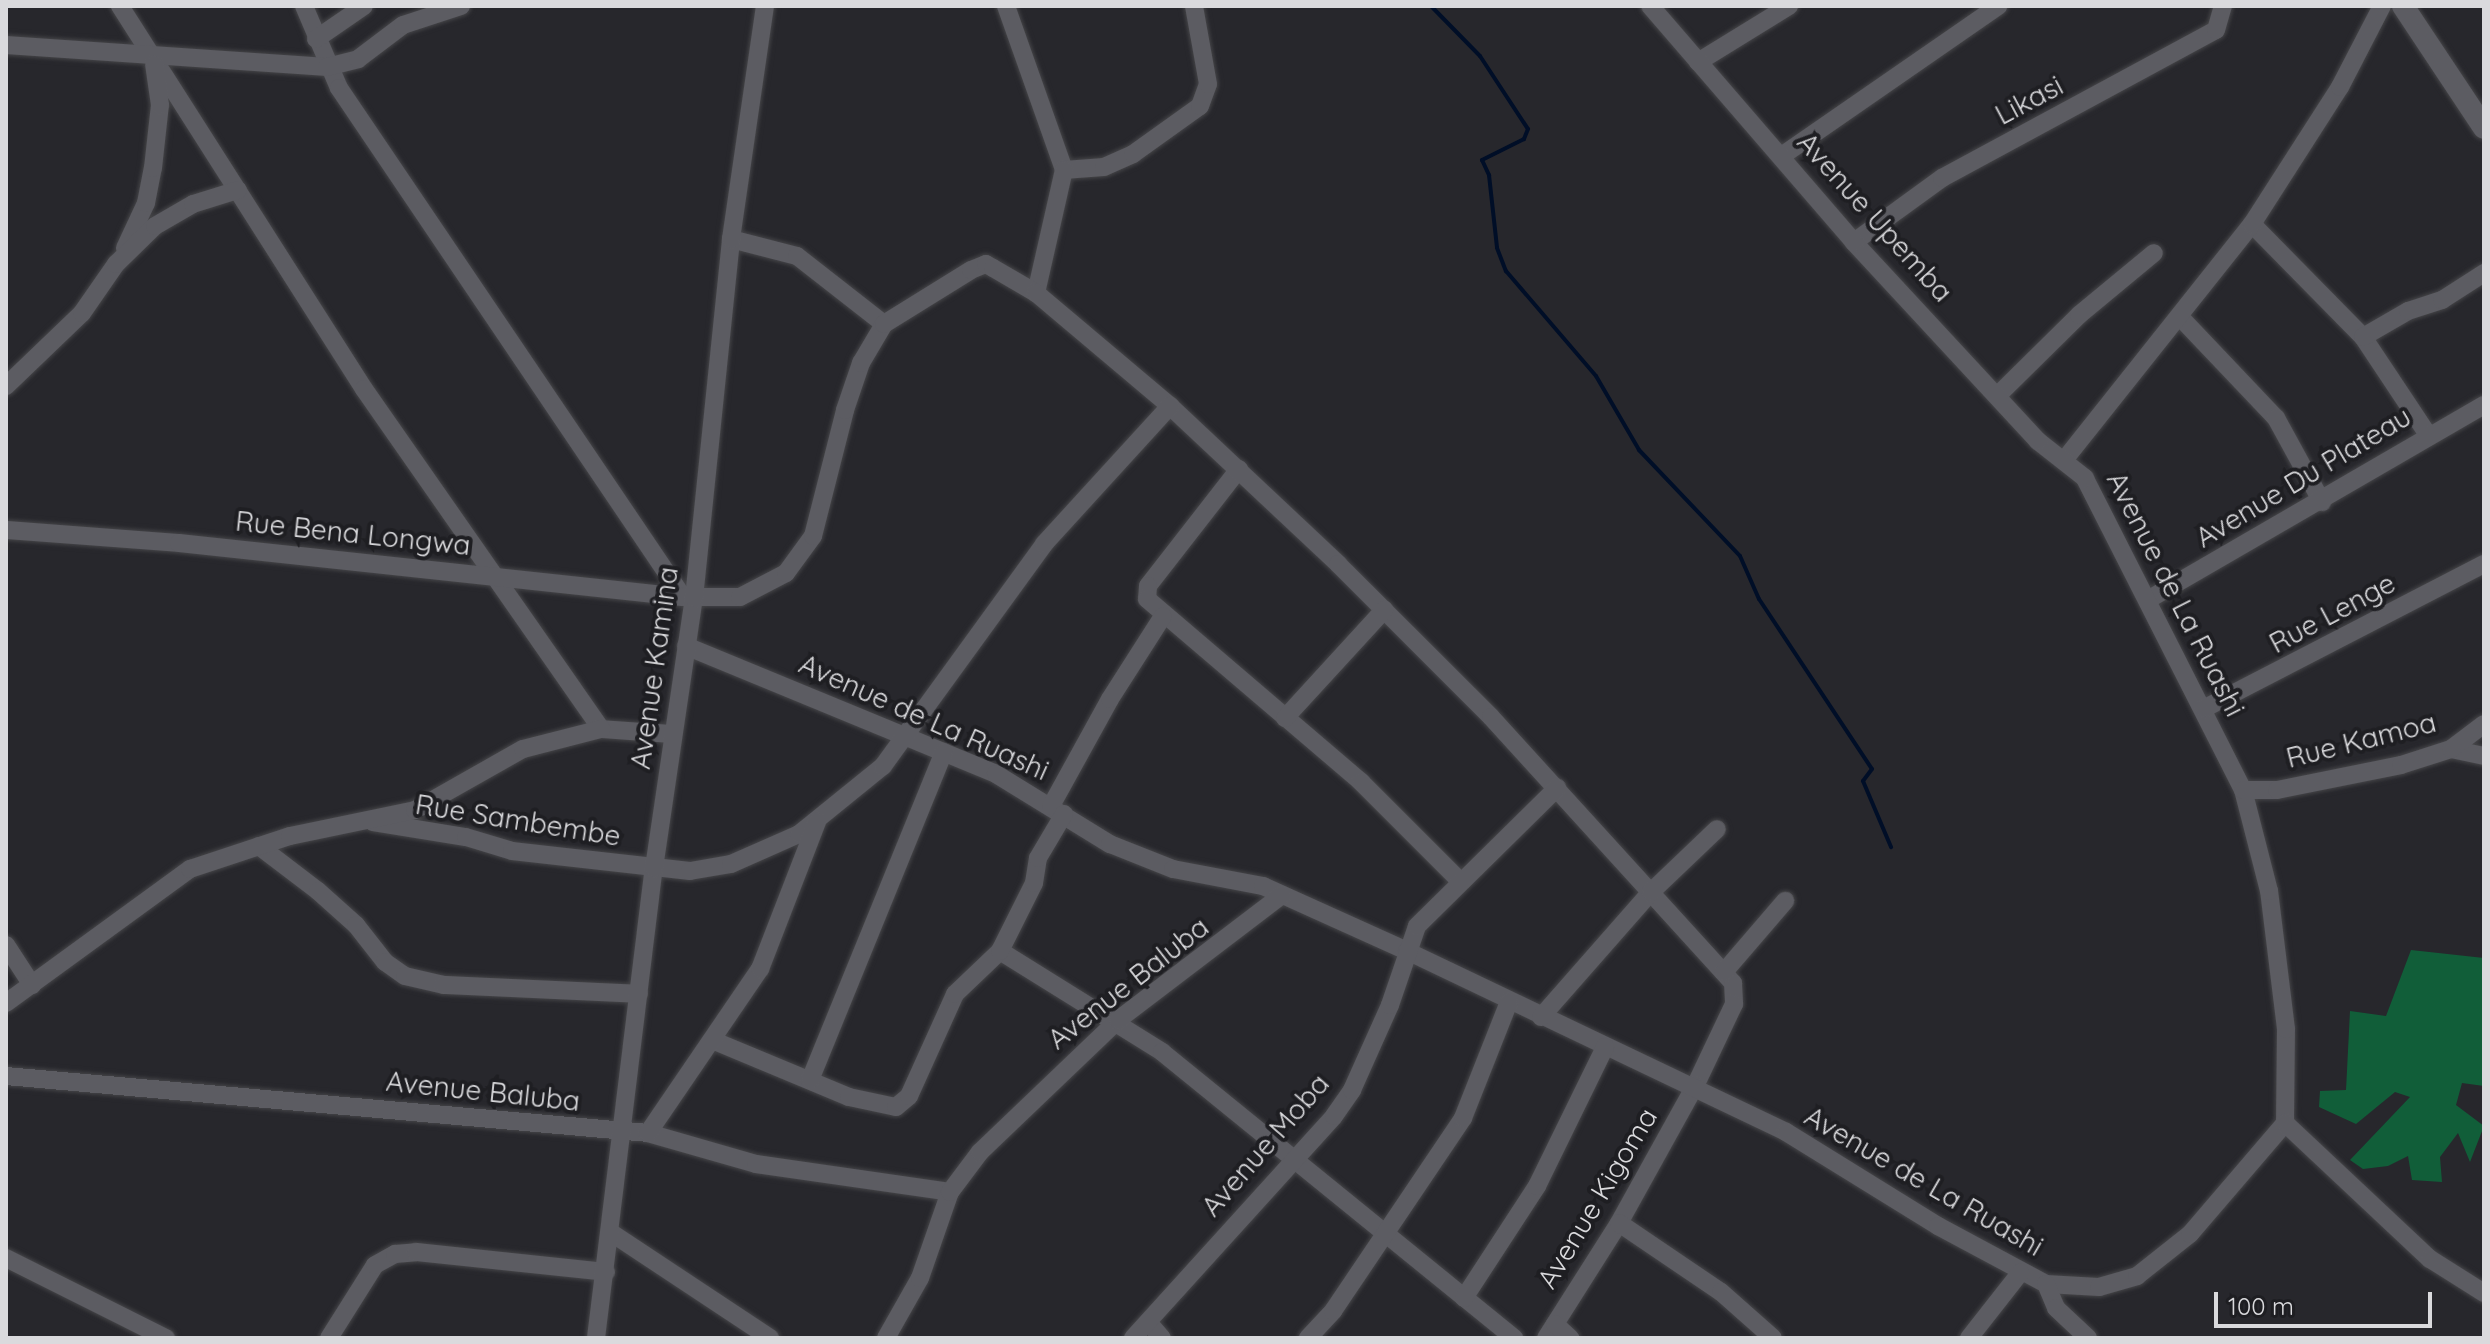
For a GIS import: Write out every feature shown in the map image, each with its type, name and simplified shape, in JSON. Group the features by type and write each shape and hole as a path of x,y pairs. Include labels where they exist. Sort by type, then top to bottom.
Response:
{"street":[{"path":"120,6 490,575 601,729"},
{"path":"304,6 327,67 688,598"},
{"path":"316,39 364,6"},
{"path":"6,45 327,67 358,59 403,25 461,6"},
{"name":"Avenue Kamina","path":"596,1338 654,868 686,646 688,598 731,239 765,6"},
{"path":"1006,6 1064,170 1036,293"},
{"path":"1064,170 1104,167 1133,154 1200,106 1208,84 1194,6"},
{"name":"Avenue Upemba","path":"1650,6 1783,155 1854,242 2038,441 2065,459"},
{"path":"1698,62 1789,6"},
{"path":"1783,155 1998,6"},
{"name":"Likasi","path":"1854,242 1942,178 2216,30 2223,6"},
{"name":"Avenue de La Ruashi","path":"686,646 944,752 1057,810 1110,844 1155,863 1251,883 1282,895 1695,1086 1786,1132 2020,1273 2046,1284 2099,1287 2137,1276 2190,1234 2285,1123 2286,1029 2269,891 2243,790 2151,598 2085,478 2065,459 2181,318 2252,224 2340,87 2382,6"},
{"path":"2403,6 2482,118"},
{"path":"6,386 82,313 116,264 146,203 160,105 152,53"},
{"path":"116,264 168,218 238,190"},
{"path":"2252,224 2363,337 2428,435"},
{"path":"731,239 797,256 884,324 986,264 1036,293 1170,406 1384,610 1557,788 1724,972 1785,901"},
{"path":"1998,395 2079,315 2106,298 2154,253"},
{"path":"2363,337 2408,311 2442,300 2484,273"},
{"path":"2181,318 2276,418 2322,502"},
{"name":"Rue Bena Longwa","path":"6,530 490,575 688,598 740,597 767,586 801,557 821,516 861,363 884,324"},
{"name":"Avenue Du Plateau","path":"2151,598 2322,502 2428,435 2484,405"},
{"name":"Rue Sambembe","path":"373,822 466,837 512,851 654,868 712,870 769,849 817,822 862,787 1062,521 1170,406"},
{"path":"1239,469 1145,591 1163,616 1361,782 1460,881"},
{"name":"Rue Lenge","path":"2205,708 2484,564"},
{"path":"1285,718 1384,610"},
{"path":"712,1040 849,1097 896,1107 909,1096 955,994 1000,951 1034,883 1038,858 1057,810 1110,699 1163,616"},
{"name":"Rue Kamoa","path":"2243,790 2292,787 2401,765 2451,749 2484,724"},
{"path":"6,1003 166,883 190,869 259,846 373,822 435,801 523,749 601,729 673,734"},
{"path":"2451,749 2484,756"},
{"path":"810,1080 944,752"},
{"name":"Avenue Moba","path":"1133,1338 1296,1160 1352,1090 1399,984 1417,926 1557,788"},
{"path":"648,1133 760,969 817,822"},
{"path":"1541,1017 1651,892 1717,829"},
{"path":"259,846 318,891 356,925 385,962 405,976 444,985 639,994"},
{"name":"Avenue Baluba","path":"886,1338 920,1278 950,1192 1012,1118 1118,1020 1282,895"},
{"path":"6,945 32,985"},
{"path":"1000,951 1118,1020 1514,1338"},
{"name":"Avenue Kigoma","path":"1550,1331 1619,1223 1695,1086 1736,998 1724,972"},
{"path":"1308,1338 1333,1311 1463,1118 1509,1002"},
{"path":"1464,1298 1537,1186 1605,1047"},
{"name":"Avenue Baluba","path":"6,1076 648,1133 756,1164 950,1192"},
{"path":"2285,1123 2430,1259 2484,1293"},
{"path":"1619,1223 1721,1292 1773,1338"},
{"path":"610,1232 770,1338"},
{"path":"329,1338 375,1265 395,1254 416,1252 606,1272"},
{"path":"6,1258 166,1338"},
{"path":"1969,1338 2020,1273"},
{"path":"2046,1284 2056,1308 2088,1338"},
{"path":"1148,1322 1162,1338"},
{"path":"1550,1331 1570,1338"}],"green space":[{"path":"2411,950 2484,958 2484,1086 2462,1083 2456,1105 2484,1126 2470,1162 2458,1133 2440,1157 2442,1182 2412,1180 2408,1156 2388,1166 2363,1169 2350,1160 2410,1097 2395,1092 2356,1124 2319,1107 2320,1091 2346,1090 2350,1011 2386,1016"}],"waterway":[{"path":"1431,6 1480,56 1528,129 1524,139 1482,160 1489,175 1497,248 1506,271 1596,376 1639,450 1740,556 1759,599 1872,769 1863,781 1891,847"}]}
